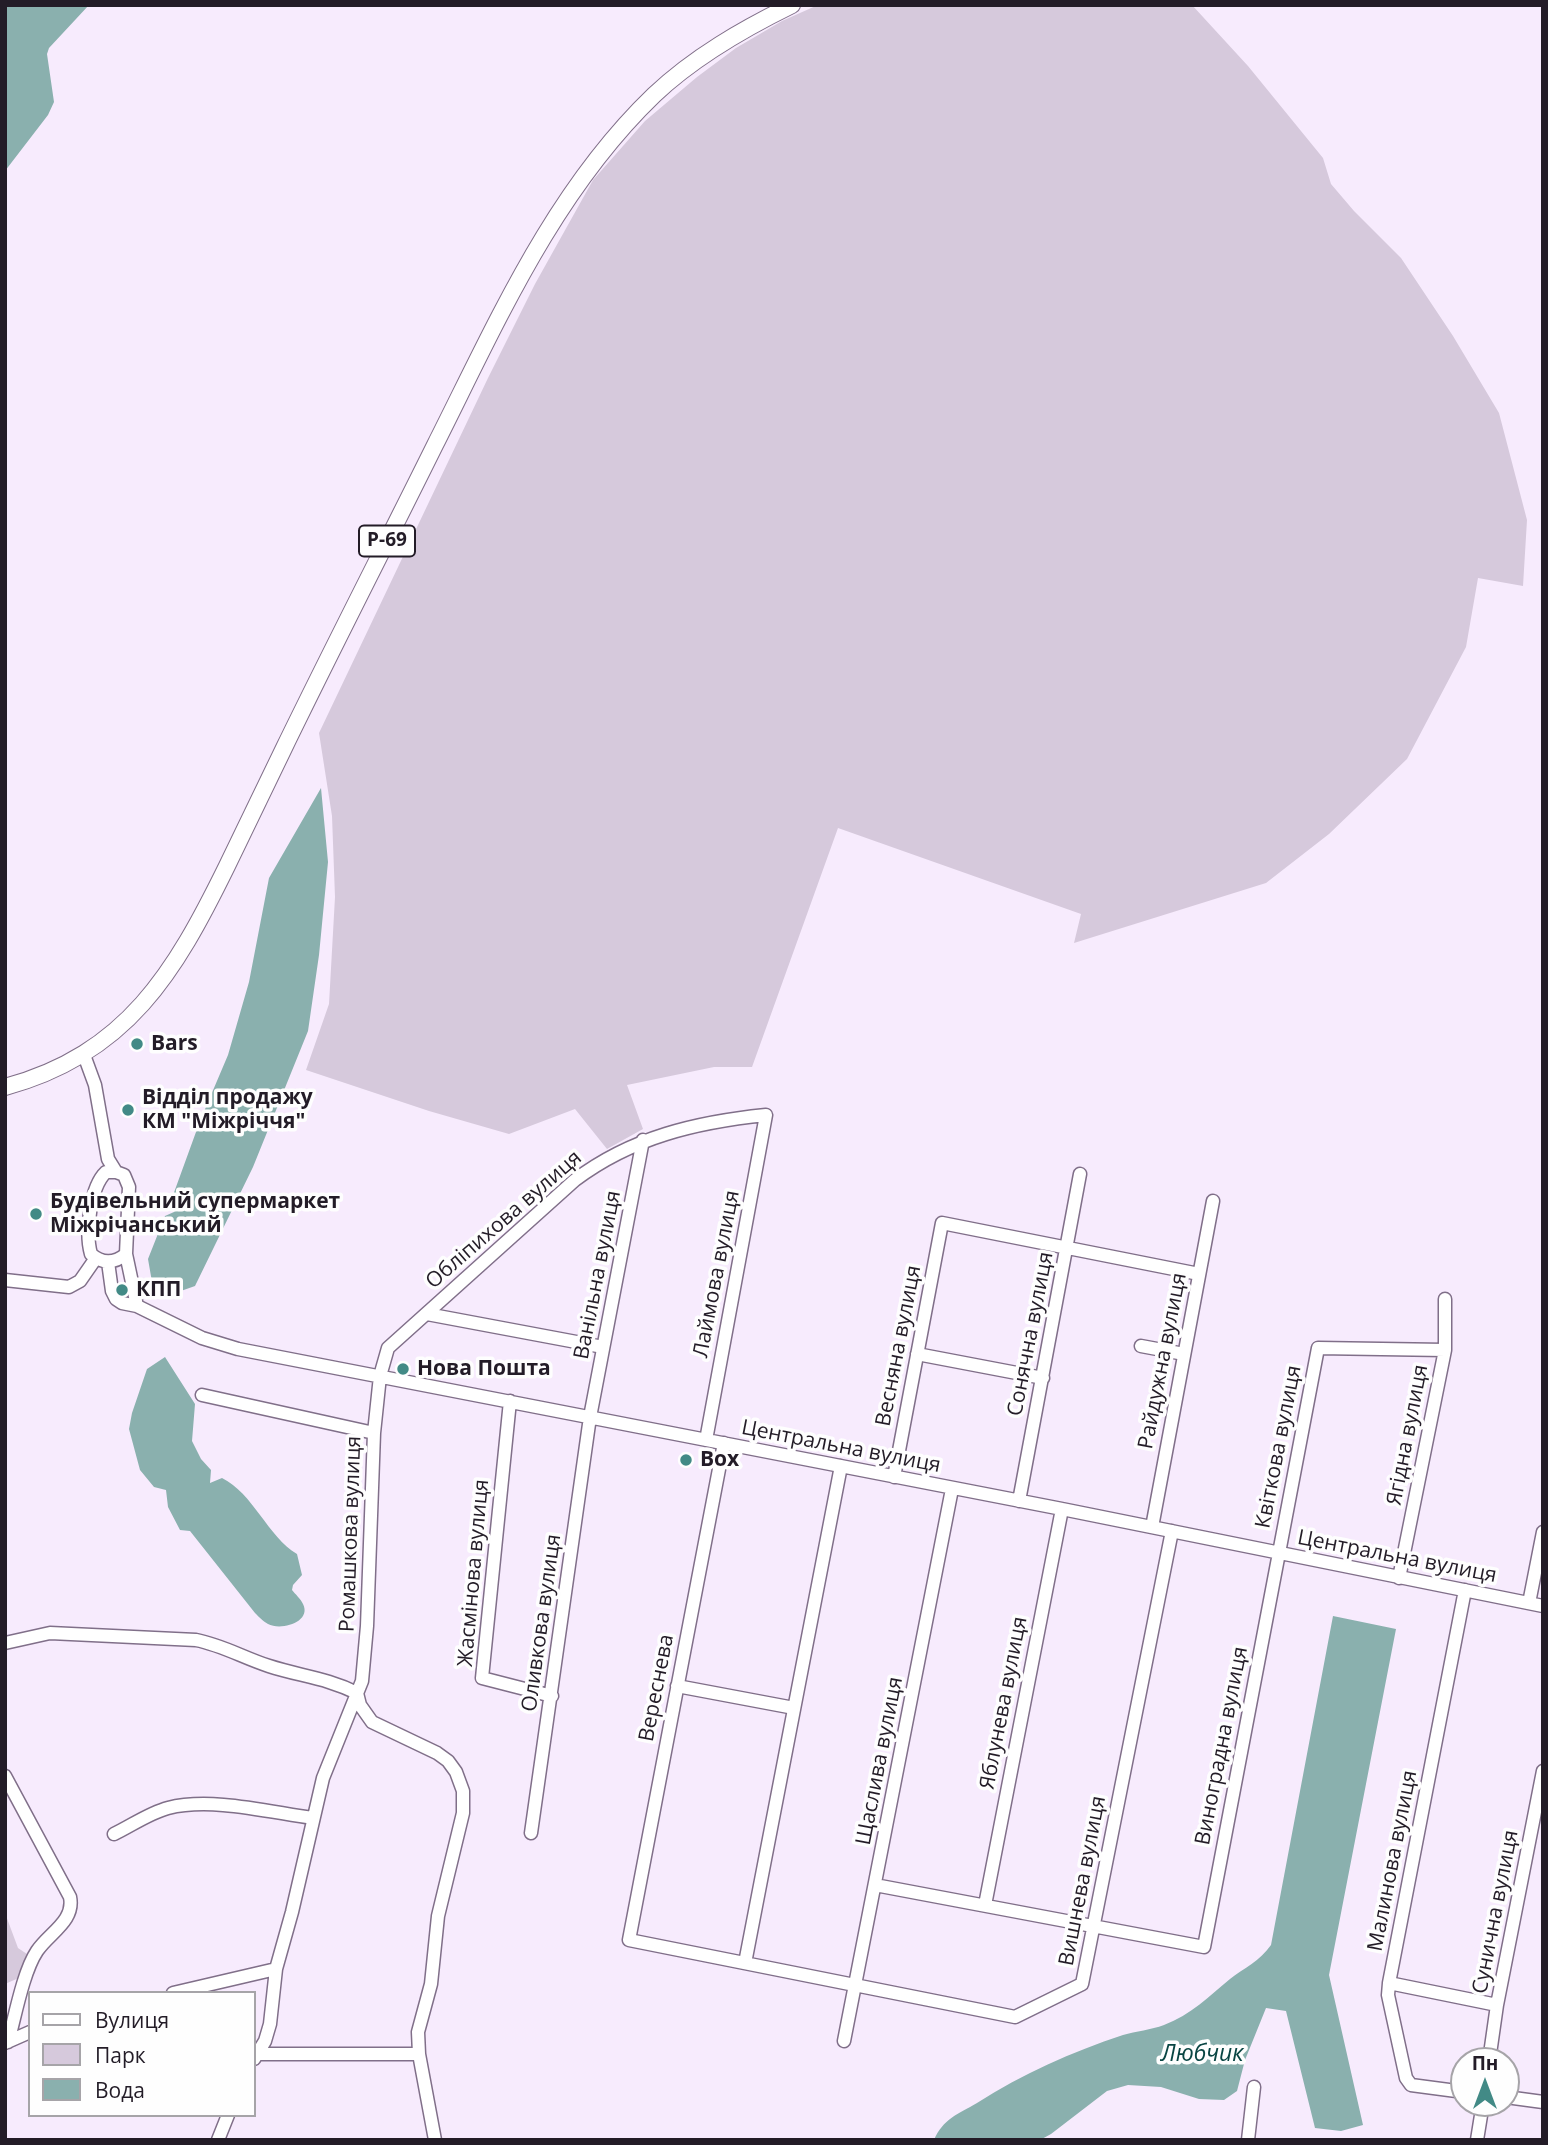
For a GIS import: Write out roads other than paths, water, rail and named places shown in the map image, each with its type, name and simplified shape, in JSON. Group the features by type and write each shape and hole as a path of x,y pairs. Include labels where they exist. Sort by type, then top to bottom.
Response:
{"main road":[{"name":"Р-69","path":"5,1087 84,1055 143,1004 162,983 180,955 217,887 294,727 528,261 582,178 655,94 731,38 792,5"}],"street":[{"path":"84,1055 95,1085 110,1167 96,1186 89,1246 91,1254 102,1260 120,1259 125,1254"},
{"name":"Обліпихова вулиця","path":"380,1376 388,1348 575,1180 598,1163 643,1140 704,1125 766,1115"},
{"name":"Лаймова вулиця","path":"706,1440 766,1115"},
{"name":"Ванільна вулиця","path":"590,1417 643,1140"},
{"path":"110,1167 124,1175 130,1187 125,1254 137,1306"},
{"name":"Сонячна вулиця","path":"1019,1501 1080,1174"},
{"name":"Райдужна вулиця","path":"1152,1527 1213,1201"},
{"name":"Весняна вулиця","path":"894,1477 942,1223 1067,1248"},
{"path":"1067,1248 1199,1274"},
{"path":"5,1280 69,1287 80,1281 102,1260"},
{"name":"Центральна вулиця","path":"102,1260 112,1291 122,1303 137,1306 202,1338 238,1349 1062,1509 1543,1606"},
{"name":"Ягідна вулиця","path":"1399,1578 1445,1350 1445,1299"},
{"path":"428,1314 603,1347"},
{"path":"1141,1346 1184,1353"},
{"name":"Квіткова вулиця","path":"1278,1553 1318,1348 1445,1350"},
{"path":"917,1354 1043,1378"},
{"name":"Ромашкова вулиця","path":"256,2056 265,2041 270,2024 276,1969 323,1778 362,1681 367,1626 374,1433 380,1376"},
{"path":"202,1395 374,1433"},
{"name":"Жасмінова вулиця","path":"509,1401 482,1678 552,1696"},
{"name":"Оливкова вулиця","path":"531,1833 590,1417"},
{"name":"Вереснева","path":"629,1940 724,1443"},
{"path":"745,1963 841,1466"},
{"name":"Щаслива вулиця","path":"844,2040 952,1489"},
{"name":"Яблунева вулиця","path":"985,1905 1062,1509"},
{"name":"Вишнева вулиця","path":"629,1940 1016,2017 1082,1984 1172,1531"},
{"path":"1529,1603 1543,1532"},
{"name":"Виноградна вулиця","path":"1094,1926 1204,1947 1278,1553"},
{"name":"Малинова вулиця","path":"1450,2089 1410,2085 1406,2078 1388,1995 1465,1590"},
{"path":"5,1643 50,1633 197,1640 216,1644 250,1660 335,1682 357,1693 360,1705 372,1722 448,1761 456,1772 463,1791 463,1813 438,1916 430,1984 418,2032 419,2054 435,2140"},
{"path":"677,1686 794,1708"},
{"name":"Сунична вулиця","path":"1491,2047 1543,1771"},
{"path":"5,1776 72,1904 70,1914 37,1951 31,1963 6,2042"},
{"path":"114,1834 164,1809 180,1805 208,1804 313,1818"},
{"path":"876,1885 1094,1926"},
{"path":"182,1991 276,1969"},
{"path":"1389,1983 1497,2006"},
{"path":"6,2042 28,2033"},
{"path":"256,2056 419,2054"},
{"path":"1248,2140 1254,2087"},
{"path":"1520,2099 1543,2102"},
{"path":"218,2140 227,2117"},
{"path":"1477,2140 1481,2117"}],"water":[{"path":"5,5 89,5 49,48 47,54 54,102 48,115 5,171"},
{"path":"321,788 328,862 308,1031 253,1167 195,1286 178,1292 152,1282 148,1259 165,1216 179,1206 172,1198 228,1055 249,982 269,878"},
{"path":"165,1357 195,1404 192,1441 201,1459 211,1470 210,1483 222,1478 233,1485 252,1504 277,1537 297,1554 302,1575 292,1590 305,1610 303,1616 294,1623 274,1626 255,1613 190,1531 180,1530 168,1507 166,1490 154,1487 140,1470 129,1429 132,1413 147,1369"},
{"name":"Любчик","path":"1333,1616 1396,1629 1329,1975 1363,2125 1341,2131 1315,2128 1286,2011 1266,2008 1245,2060 1237,2091 1224,2100 1199,2099 1161,2087 1128,2085 1107,2091 1040,2140 934,2140 952,2118 1030,2073 1066,2056 1128,2034 1159,2027 1183,2016 1267,1951 1271,1945"}],"place":[{"name":"Bars","path":"137,1044"},
{"name":"Відділ продажу КМ \"Міжріччя\"","path":"128,1110"},
{"name":"Будівельний супермаркет Міжрічанський","path":"36,1214"},
{"name":"КПП","path":"122,1290"},
{"name":"Нова Пошта","path":"403,1369"},
{"name":"Box","path":"686,1460"}]}
